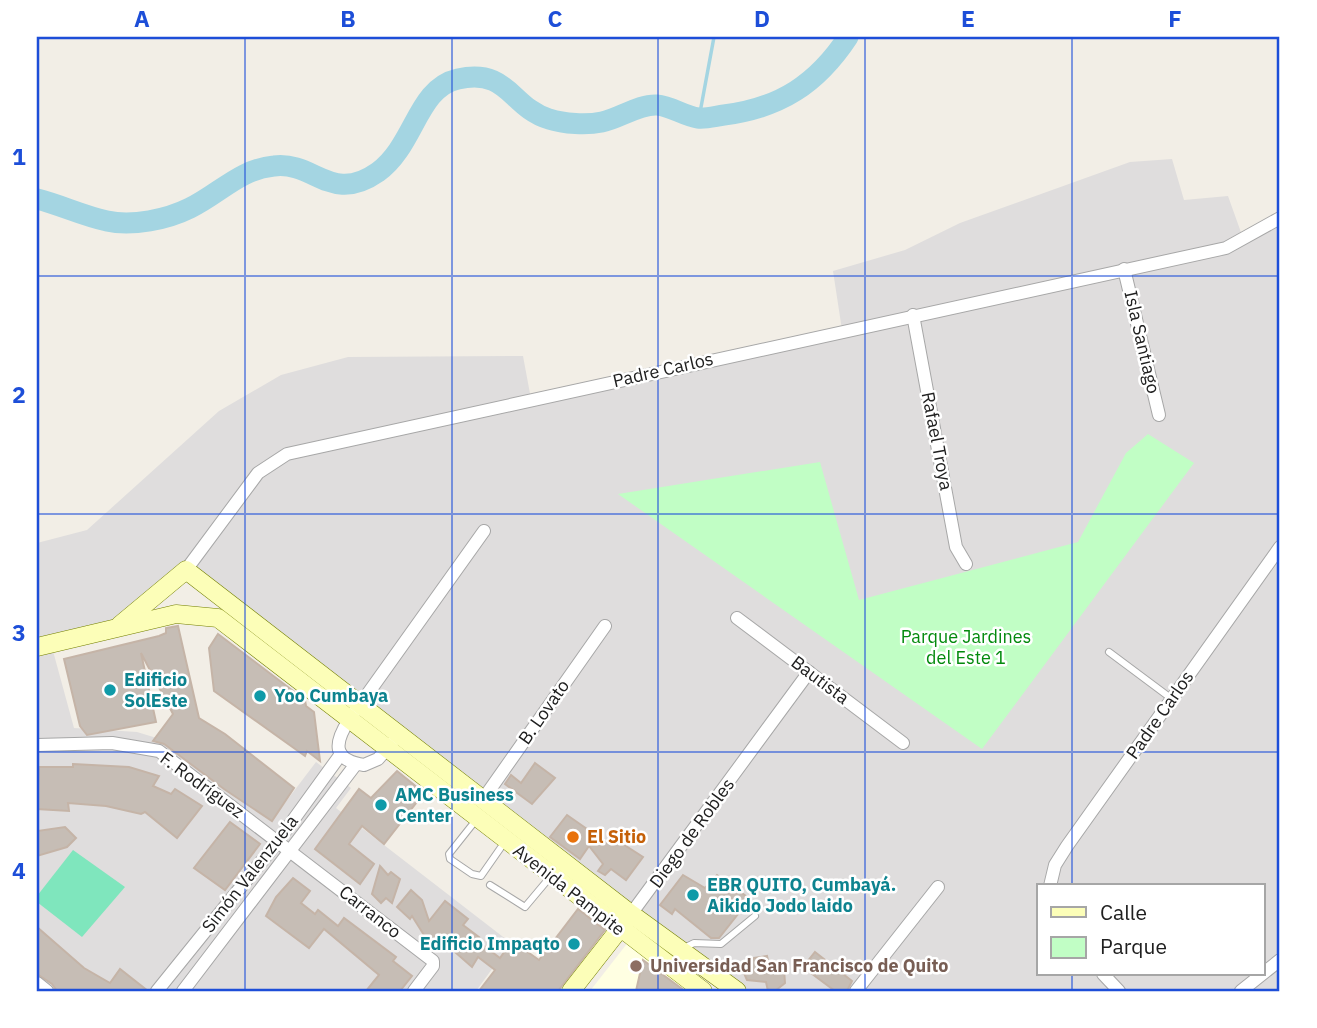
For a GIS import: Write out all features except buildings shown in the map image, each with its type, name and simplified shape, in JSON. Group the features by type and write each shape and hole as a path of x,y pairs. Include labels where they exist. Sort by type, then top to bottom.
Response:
{"street":[{"name":"Padre Carlos","path":"111,631 186,570 258,473 287,454 1226,248 1280,218"},
{"name":"Isla Santiago","path":"1124,269 1159,415"},
{"name":"Rafael Troya","path":"913,315 956,547 966,564"},
{"path":"354,713 484,531"},
{"name":"Padre Carlos","path":"1050,884 1055,865 1067,846 1280,548"},
{"name":"Avenida Pampite","path":"186,570 354,713 387,750 703,991"},
{"path":"199,614 205,603 206,585"},
{"path":"163,590 164,602 176,614"},
{"name":"Avenida Pampite","path":"37,646 176,614 199,614 218,618 354,713 398,734 631,914 737,991"},
{"name":"Bautista","path":"737,618 903,743"},
{"name":"B. Lovato","path":"484,798 605,626"},
{"name":"Diego de Robles","path":"571,991 809,672"},
{"name":"Simón Valenzuela","path":"157,991 278,841 341,754 338,736 354,713"},
{"path":"341,754 356,764 371,764 387,750 398,734"},
{"name":"F. Rodríguez","path":"37,745 112,743 159,751 278,841"},
{"name":"Simón Valenzuela","path":"182,991 292,852 356,764"},
{"path":"474,817 484,798"},
{"name":"Carranco","path":"278,841 433,961 433,967 414,991"},
{"path":"856,991 938,887"},
{"path":"232,898 241,916"},
{"path":"1264,973 1280,960"},
{"path":"171,974 182,991"},
{"path":"1105,976 1119,991"},
{"path":"1241,991 1260,976"},
{"path":"37,983 47,991"}],"lane":[{"path":"1109,652 1172,699"},
{"path":"474,817 449,854 450,859 472,874 481,876 505,841"},
{"path":"491,885 525,907 551,876"},
{"path":"680,950 694,943 721,944 755,916"}],"shaded area":[{"path":"1172,159 1184,200 1228,196 1243,238 1280,215 1280,991 737,991 186,570 110,629 42,645 37,625 37,543 87,530 219,411 281,375 348,357 523,356 531,399 842,330 833,271 905,250 960,223 1130,162"},
{"path":"53,651 74,728 137,732 186,747 275,816 316,762 351,788 336,808 511,943 476,991 37,991 37,655"},
{"name":"Universidad San Francisco de Quito","path":"629,941 694,991 590,991"}],"green space":[{"name":"Parque Jardines del Este 1","path":"1148,434 1194,463 982,749 618,494 820,462 859,600 1078,542 1126,453"},
{"path":"73,850 125,887 82,937 37,902 37,896"}],"waterway":[{"path":"699,118 714,37"},
{"path":"37,199 98,219 127,223 161,219 181,212 240,177 262,168 288,166 335,183 362,181 390,161 433,94 444,84 458,79 488,79 508,90 536,113 568,123 602,122 650,105 662,106 698,118 744,112 780,100 795,91 823,68 848,37"}],"place":[{"name":"Edificio SolEste","path":"110,690"},
{"name":"Yoo Cumbaya","path":"260,696"},
{"name":"AMC Business Center","path":"381,805"},
{"name":"El Sitio","path":"573,837"},
{"name":"EBR QUITO, Cumbayá. Aikido Jodo laido","path":"693,895"},
{"name":"Edificio Impaqto","path":"574,944"},
{"name":"Universidad San Francisco de Quito","path":"636,966"}]}
